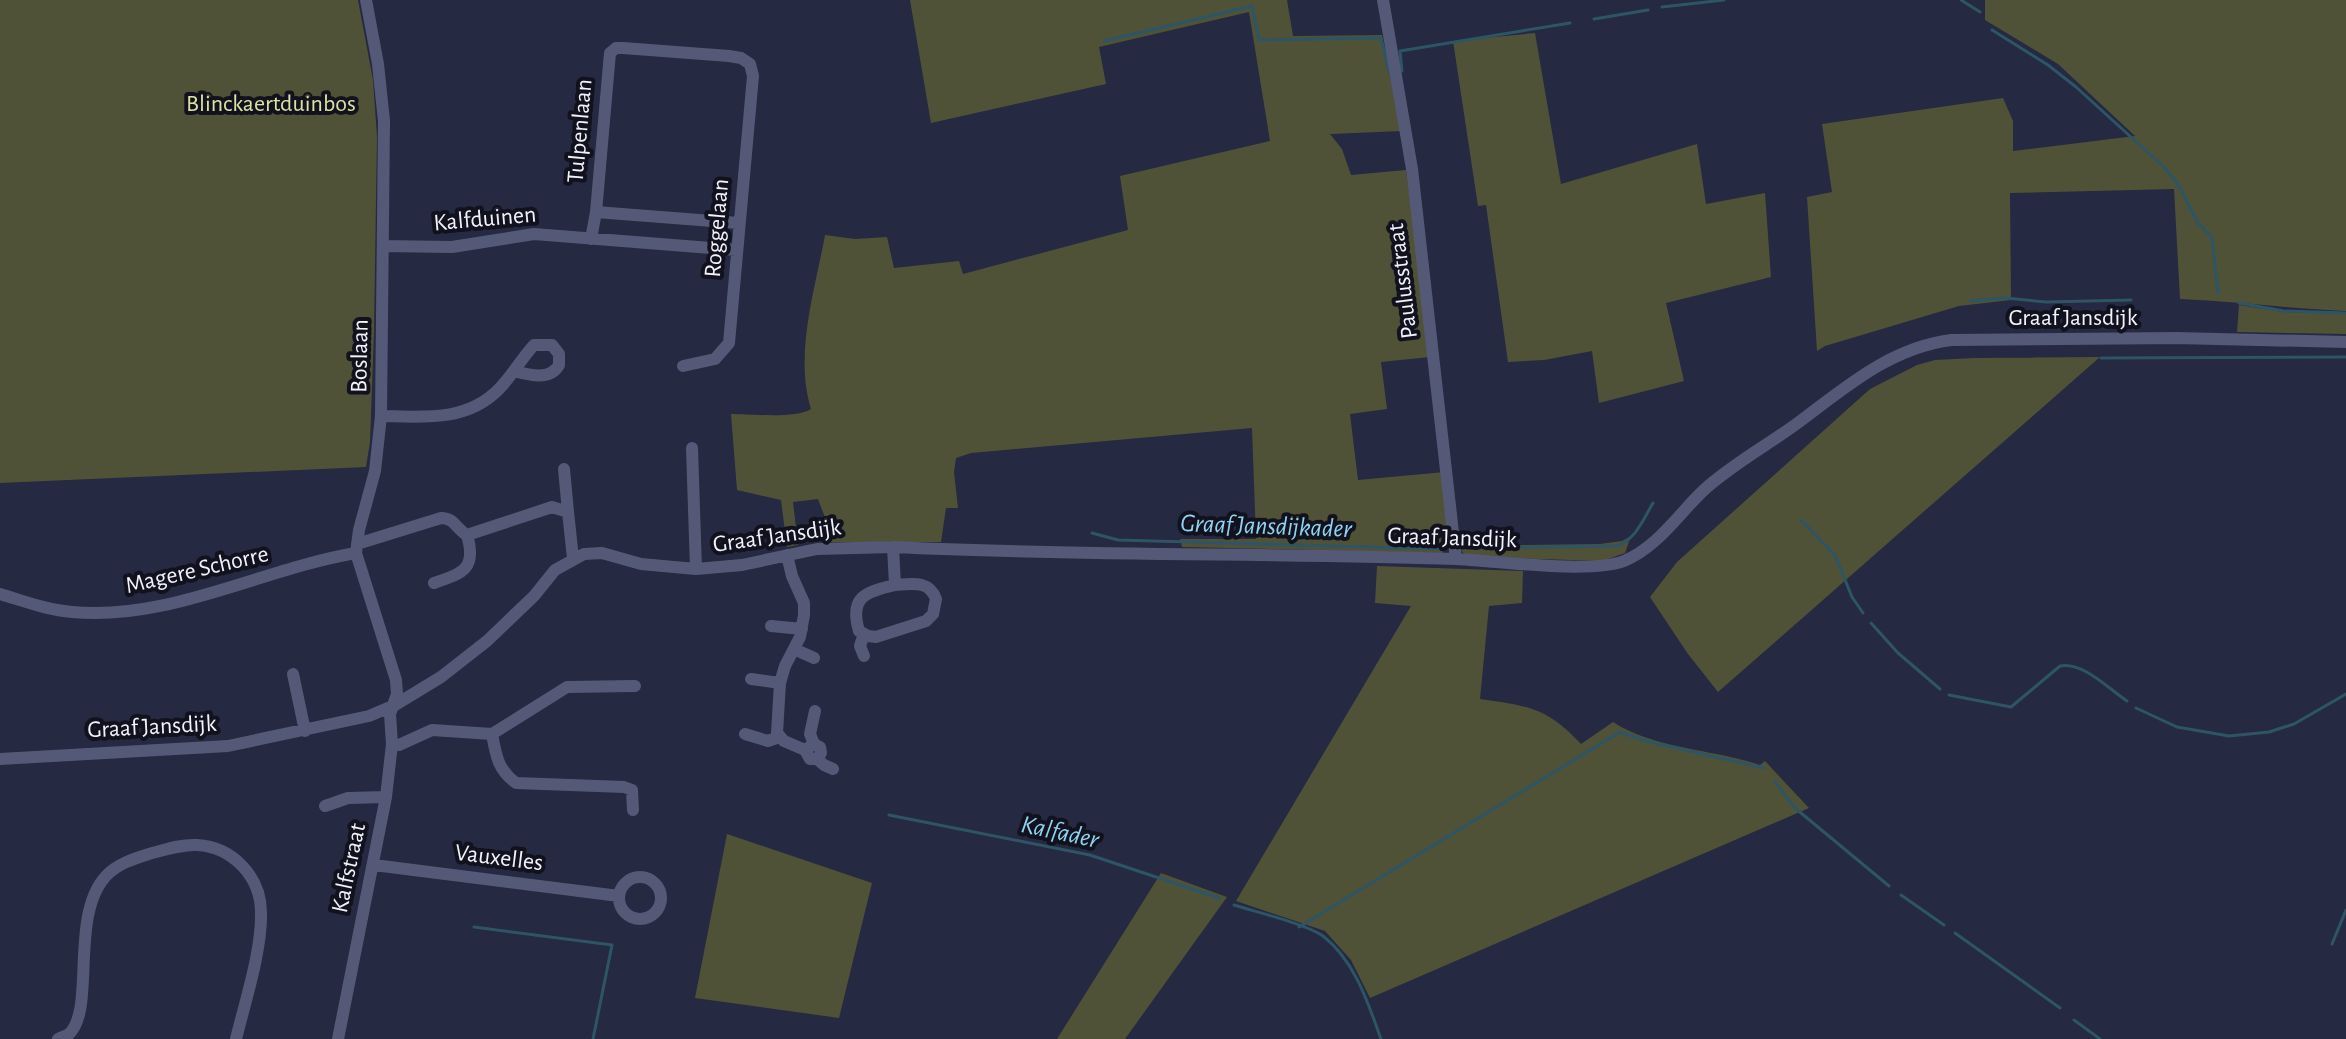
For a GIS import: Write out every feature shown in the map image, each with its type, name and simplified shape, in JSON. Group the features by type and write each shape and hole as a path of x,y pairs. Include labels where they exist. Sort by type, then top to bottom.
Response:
{"street":[{"name":"Boslaan","path":"356,549 375,471 381,416 384,121 378,64 366,0"},
{"name":"Paulusstraat","path":"1383,0 1412,169 1456,559"},
{"name":"Tulpenlaan","path":"596,212 610,53 616,48 623,48 729,56 741,58 750,64"},
{"name":"Roggelaan","path":"683,366 715,359 729,343 753,76 750,64"},
{"path":"591,239 596,212 738,223"},
{"name":"Kalfduinen","path":"383,246 452,247 534,234 736,250"},
{"name":"Graaf Jansdijk","path":"0,759 214,747 369,716 395,705 441,677 487,641 534,596 555,570 584,554 602,553 641,564 696,569 742,565 836,547 1456,559 1603,567 1637,555 1705,489 1842,387 1883,363 1929,343 1951,340 2177,338 2346,342"},
{"path":"381,416 433,417 468,411 489,398 514,371"},
{"path":"692,448 696,569"},
{"path":"564,469 573,558"},
{"path":"434,583 459,574 469,565 472,550 467,535 552,507 568,512"},
{"name":"Magere Schorre","path":"0,594 52,609 127,611 199,597 356,549 441,518 453,520 467,535"},
{"path":"893,547 895,585"},
{"path":"356,549 396,680 395,705"},
{"path":"779,737 776,726 780,683 802,629 804,603 787,555"},
{"path":"921,584 929,587 936,599 933,614 926,621 876,637 859,631 855,610 858,601 878,589 895,585 921,584"},
{"path":"771,626 802,629"},
{"path":"864,634 860,646 864,656"},
{"path":"794,649 814,658"},
{"path":"293,674 305,731"},
{"path":"751,679 780,683"},
{"path":"392,744 399,745 432,730 492,734 567,687 635,686"},
{"name":"Kalfstraat","path":"338,1039 386,797 392,744 390,714 395,705"},
{"path":"810,747 815,711"},
{"path":"492,734 498,763 505,776 516,783 624,787 632,790 633,810"},
{"path":"745,734 768,741 779,737 821,751 817,759 833,769"},
{"path":"325,806 348,798 386,797"},
{"path":"58,1039 70,1033 79,1015 87,917 93,895 101,882 109,872 136,858 196,844 226,852 239,861 260,899 261,928 236,1039"},
{"name":"Vauxelles","path":"374,865 619,896"}],"green space":[{"name":"Blinckaertduinbos","path":"0,0 358,0 373,80 377,137 374,332 370,442 366,467 0,483"},
{"path":"910,0 1287,0 1293,36 1382,35 1401,131 1330,134 1342,149 1351,175 1406,170 1430,357 1381,362 1387,409 1350,414 1358,480 1445,472 1452,542 1442,553 1182,547 1180,539 1256,539 1252,428 971,453 956,458 954,472 958,508 946,508 941,542 830,542 832,536 818,499 793,502 798,545 787,547 781,500 737,490 731,414 784,415 811,409 806,388 805,344 825,235 855,239 887,237 894,268 959,261 963,274 1128,230 1120,176 1270,141 1249,12 1099,47 1106,84 931,123"},
{"path":"1985,0 2346,0 2346,311 2180,299 2174,189 2010,193 2011,300 1959,306 1817,351 1807,197 1832,192 1822,124 2003,98 2013,121 2013,151 2135,136 2058,64 1985,20"},
{"path":"1535,33 1561,184 1697,144 1706,204 1765,193 1771,277 1666,303 1684,381 1599,403 1592,351 1544,360 1508,362 1486,205 1478,206 1453,41"},
{"path":"2239,305 2284,312 2346,314 2346,334 2237,332"},
{"path":"2100,357 1718,692 1650,597 1677,562 1870,389 1917,365 1935,360"},
{"path":"1631,536 1625,553 1602,561 1471,557 1463,553 1459,546 1600,544 1622,541"},
{"path":"1377,566 1523,571 1522,603 1489,606 1480,699 1535,710 1557,722 1581,744 1613,722 1665,743 1760,765 1765,761 1809,808 1370,998 1351,960 1325,931 1236,901 1411,606 1375,603"},
{"path":"727,834 872,883 839,1018 695,998"},
{"path":"1161,873 1227,897 1125,1039 1057,1039"}],"waterway":[{"path":"1662,7 1724,0"},
{"path":"1961,0 1980,12"},
{"path":"1104,41 1252,6 1259,40 1381,38 1389,72"},
{"path":"1594,19 1648,10"},
{"path":"1402,71 1400,51 1570,23"},
{"path":"1992,30 2048,65 2076,87 2165,168 2179,186 2198,223 2212,237 2218,293"},
{"name":"Graaf Jansdijkader","path":"1971,301 2005,298 2046,302 2131,300"},
{"name":"Graaf Jansdijkader","path":"2239,303 2284,311 2346,313"},
{"path":"2101,358 2346,357"},
{"name":"Graaf Jansdijkader","path":"1466,548 1617,546 1634,534 1653,503"},
{"path":"1801,520 1835,555 1852,597 1863,613"},
{"name":"Graaf Jansdijkader","path":"1092,533 1118,540 1441,549"},
{"path":"1871,623 1898,653 1940,689"},
{"path":"1949,695 2011,707 2060,666 2068,666 2086,672 2127,701"},
{"path":"2136,708 2177,727 2229,736 2269,732 2294,724 2346,694"},
{"path":"1299,927 1620,732 1650,742 1764,768"},
{"path":"1775,782 1795,808 1889,886"},
{"name":"Kalfader","path":"889,815 1090,855 1219,898"},
{"path":"1901,895 1944,925"},
{"name":"Kalfader","path":"1234,905 1305,927 1334,946 1359,983 1381,1039"},
{"path":"2332,944 2346,910"},
{"path":"474,927 612,945 593,1039"},
{"path":"1955,933 2060,1008"},
{"path":"2074,1020 2100,1039"}]}
